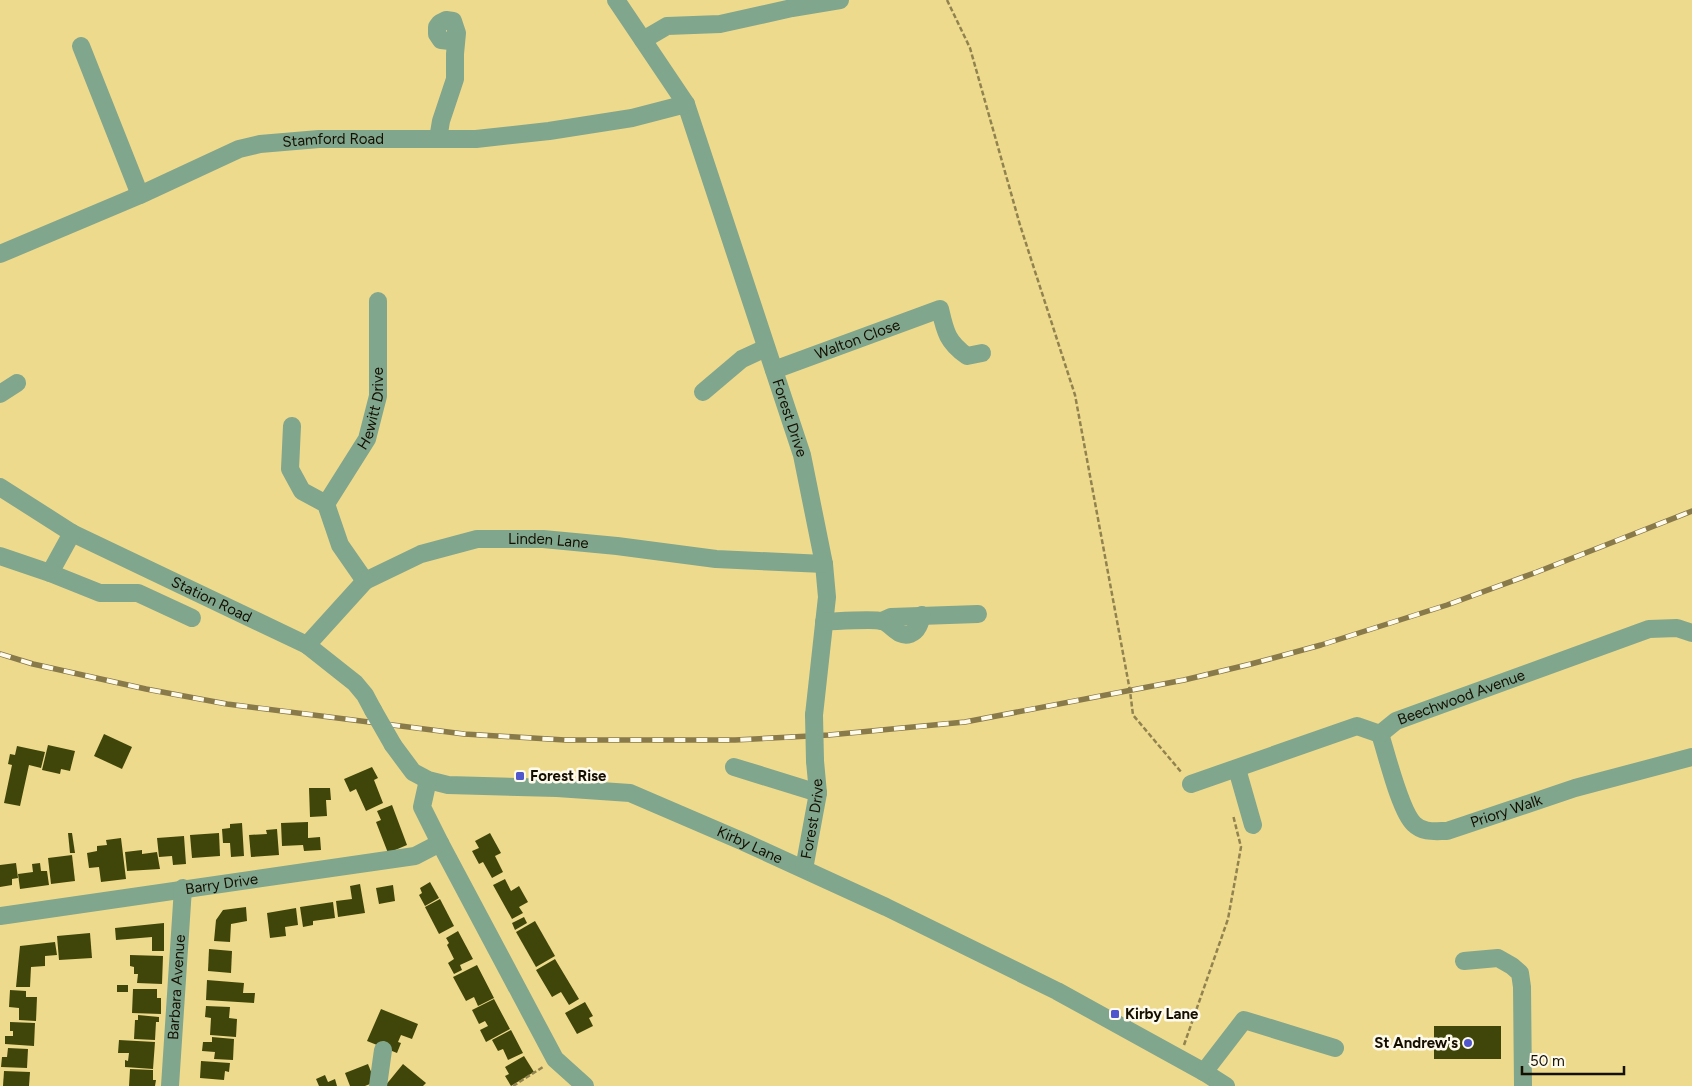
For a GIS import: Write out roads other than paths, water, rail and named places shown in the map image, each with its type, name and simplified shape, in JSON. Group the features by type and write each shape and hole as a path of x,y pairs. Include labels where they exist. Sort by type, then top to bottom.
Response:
{"street":[{"name":"Forest Drive","path":"616,0 686,104 802,455 824,564 827,597 814,715 818,793 804,869"},
{"path":"642,40 667,26 720,24 792,8 840,0"},
{"path":"438,139 441,121 455,79 456,38"},
{"path":"81,46 140,195"},
{"name":"Stamford Road","path":"0,254 140,195 239,150 260,144 319,139 476,139 548,131 632,118 686,104"},
{"name":"Hewitt Drive","path":"326,504 367,439 378,396 378,301"},
{"name":"Walton Close","path":"774,370 940,309 946,335 956,348 967,356 982,353"},
{"path":"703,392 742,359 766,348"},
{"path":"0,394 17,383"},
{"path":"292,426 290,469 302,491 326,504 340,545 365,581"},
{"name":"Station Road","path":"0,487 72,533 307,645 355,683 365,695 392,745"},
{"path":"50,573 72,533"},
{"name":"Linden Lane","path":"307,645 365,581 421,554 477,539 543,539 617,546 716,559 824,564"},
{"path":"0,556 100,593 138,593 192,618"},
{"path":"824,622 882,621 904,635 915,631 922,615 978,614"},
{"name":"Beechwood Avenue","path":"1191,784 1357,726 1380,734 1396,721 1649,629 1677,628 1692,633"},
{"name":"Priory Walk","path":"1380,734 1404,810 1414,824 1427,831 1447,831 1575,788 1692,757"},
{"name":"Kirby Lane","path":"392,745 413,772 428,780 448,785 557,788 630,794 804,869 886,907 1057,991 1180,1058 1226,1086"},
{"path":"734,768 818,793"},
{"path":"1237,769 1239,810 1253,824"},
{"path":"428,780 422,807 440,844 555,1059 585,1086"},
{"name":"Barry Drive","path":"0,916 183,888 415,856 440,844"},
{"name":"Barbara Avenue","path":"170,1086 183,888"},
{"path":"1464,961 1498,958 1520,973 1522,987 1523,1086"},
{"path":"1204,1072 1244,1020 1335,1048"},
{"path":"378,1086 383,1050"}],"railway":[{"path":"0,654 33,664 146,689 227,704 464,734 565,740 735,740 829,735 965,722 1184,680 1251,664 1321,645 1447,605 1692,511"}],"place":[{"name":"Forest Rise","path":"520,776"},
{"name":"Kirby Lane","path":"1115,1014"},
{"name":"St Andrew's","path":"1468,1043"}]}
